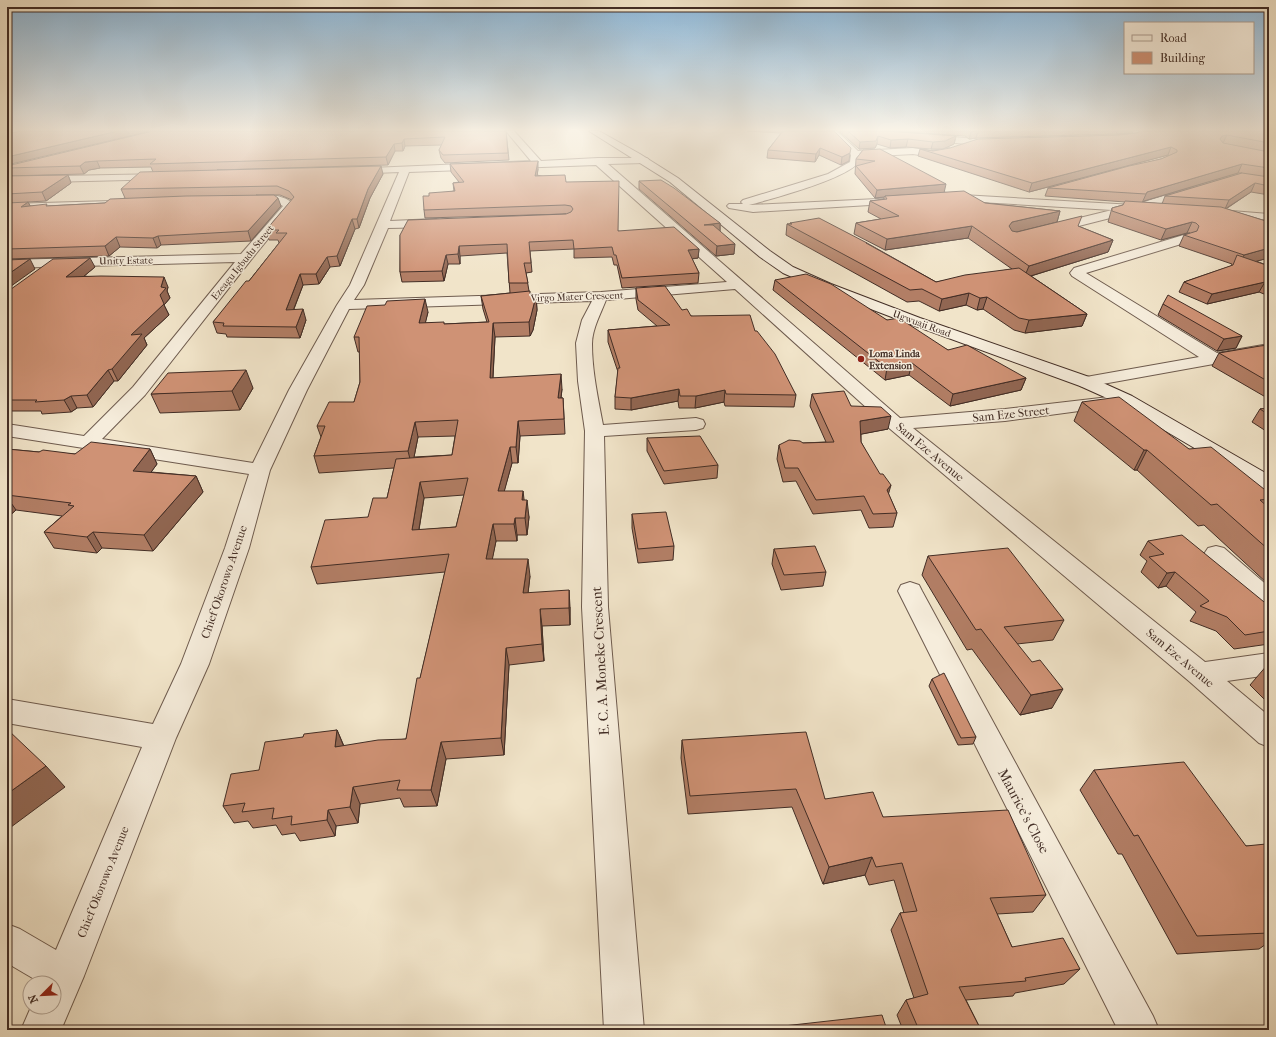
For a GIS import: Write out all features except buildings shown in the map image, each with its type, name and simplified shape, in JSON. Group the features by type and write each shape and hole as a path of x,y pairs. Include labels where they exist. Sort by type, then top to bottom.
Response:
{"street":[{"path":"7,180 60,179"},
{"path":"67,205 95,179"},
{"name":"Chief Okorowo Avenue","path":"62,983 161,738 198,657 237,548 260,470 298,390 344,305 357,285 383,226 401,179"},
{"name":"Sam Eze Avenue","path":"618,179 896,424 1200,674 1269,734"},
{"name":"Ugwuaji Road","path":"673,179 714,211 765,254 788,270 915,321 1086,382 1126,400 1269,484"},
{"path":"714,211 821,179"},
{"path":"1043,231 1135,208 1206,186"},
{"path":"1015,200 1044,192"},
{"path":"934,197 963,197 1166,210"},
{"name":"Ezeagu Igbudu Street","path":"88,443 139,392 245,258 289,206 287,202 279,199 234,200"},
{"path":"733,206 753,209 788,208 913,199"},
{"path":"7,207 126,203"},
{"path":"788,208 814,219"},
{"path":"1206,213 1269,217"},
{"path":"383,226 447,223"},
{"path":"1187,238 1076,273 1213,358"},
{"name":"Unity Estate","path":"7,264 245,258"},
{"path":"37,275 55,262"},
{"name":"Virgo Mater Crescent","path":"344,305 601,296 738,285"},
{"name":"E. C. A. Moneke Crescent","path":"601,296 590,320 584,343 587,381 594,431 595,607 624,1030"},
{"path":"1086,382 1269,349"},
{"name":"Sam Eze Street","path":"896,424 1005,415 1126,400"},
{"path":"594,431 696,424"},
{"path":"7,430 260,470"},
{"path":"1216,554 1269,600"},
{"name":"Maurice's Close","path":"910,591 1139,1030"},
{"path":"1200,674 1269,664"},
{"path":"7,711 161,738"},
{"path":"7,942 38,975"},
{"name":"Chief Okorowo Avenue","path":"41,1030 48,1015"}],"place":[{"name":"Loma Linda Extension","path":"861,359"}]}
